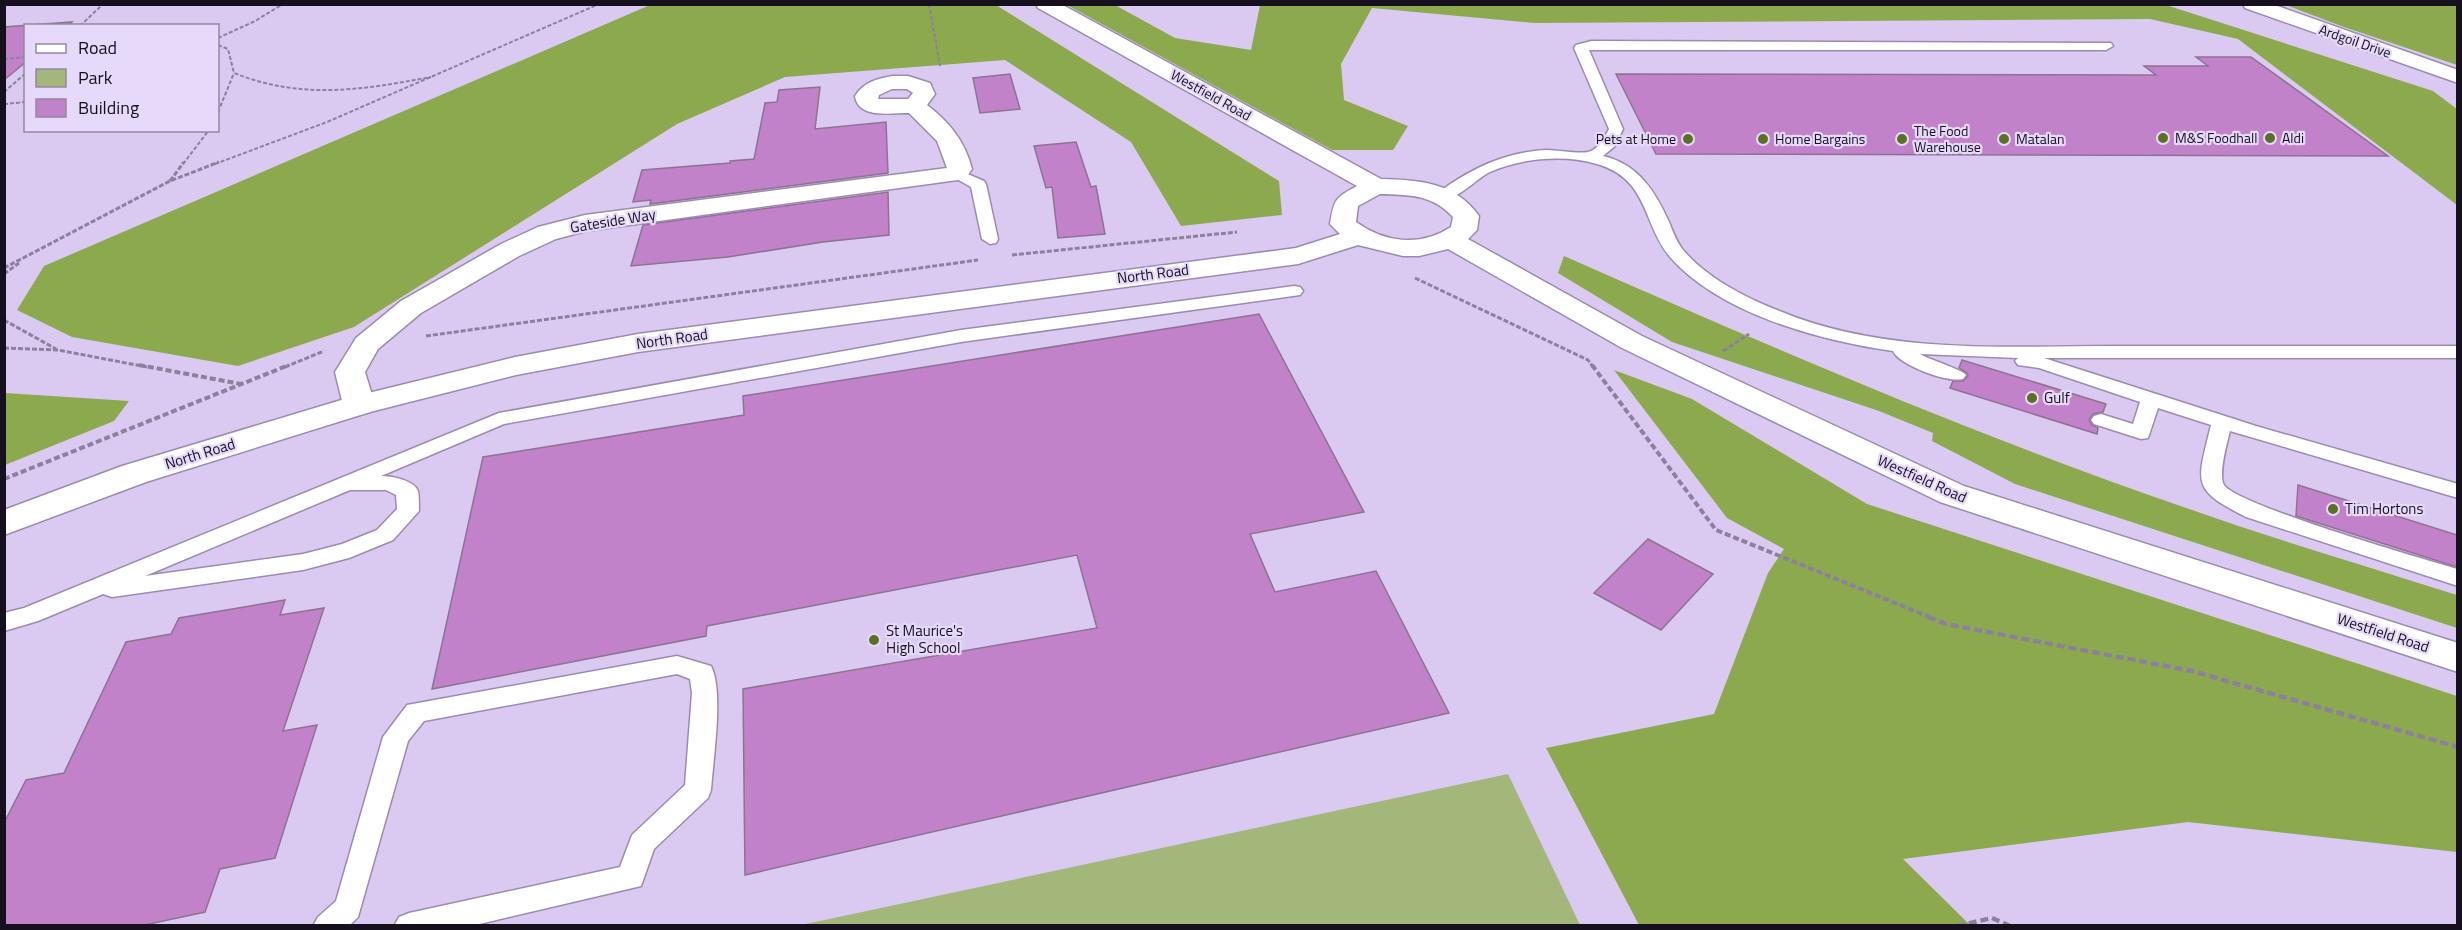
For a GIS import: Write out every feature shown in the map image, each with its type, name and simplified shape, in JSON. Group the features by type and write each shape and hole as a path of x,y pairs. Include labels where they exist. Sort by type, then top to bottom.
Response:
{"main road":[{"name":"Westfield Road","path":"1045,4 1376,186"},
{"name":"Ardgoil Drive","path":"2252,4 2457,77"},
{"path":"918,97 943,129 957,156 960,169 956,174"},
{"name":"Gateside Way","path":"359,405 350,372 366,344 411,307 438,290 510,250 547,233 585,223 956,174"},
{"path":"1376,186 1419,188 1445,195 1455,201 1466,216 1464,230 1451,240 1422,249 1379,245 1356,236 1343,224 1346,202 1376,186"},
{"name":"North Road","path":"4,523 134,474 359,405 515,366 638,343 1298,256 1344,243 1356,236"},
{"name":"Westfield Road","path":"1451,240 1632,342 1952,494 2457,658"}],"lane":[{"path":"1590,158 1610,143 1616,129 1581,48 1591,45 2106,46"},
{"path":"1445,195 1484,168 1517,157 1559,154 1590,158 1618,166 1635,179 1653,206 1675,251 1716,285 1775,318 1889,345 1934,351 1977,352 2457,352"},
{"path":"956,174 978,183 990,239"},
{"path":"4,622 30,615 499,419 961,336 1294,291"},
{"path":"1889,345 1928,367 1956,375"},
{"path":"1977,352 2042,363 2150,400 2457,491"},
{"path":"2101,420 2141,433 2150,400"},
{"path":"2222,422 2211,475 2214,486 2228,499 2254,512 2457,578"},
{"path":"83,593 303,562 349,550 385,535 408,511 407,491 389,483 343,484"},
{"path":"328,926 348,908 396,736 416,712 677,665 702,673 705,693 698,790 642,843 631,877 409,926"}],"path":[{"path":"82,24 103,4"},
{"path":"219,38 255,21 283,4"},
{"path":"4,268 170,181 283,140 438,76 599,4"},
{"path":"918,97 940,66 929,4"},
{"path":"219,45 228,49 234,73 219,110"},
{"path":"4,59 24,57"},
{"path":"234,73 252,82 320,92 357,90 438,76"},
{"path":"4,92 24,76"},
{"path":"4,104 24,102"},
{"path":"170,181 207,132"},
{"path":"1022,254 1248,231"},
{"path":"4,274 24,259"},
{"path":"1407,274 1588,360 1716,530 1946,624 2192,671 2457,747"},
{"path":"1693,370 1775,318"},
{"path":"4,320 58,350"},
{"path":"4,348 58,350 242,384"},
{"path":"1957,926 1992,918 2010,926"}],"green space":[{"path":"650,5 996,5 1279,181 1282,215 1181,226 1131,142 1005,60 785,77 677,124 354,327 238,366 72,337 17,310 44,266"},
{"path":"1067,5 1115,5 1175,38 1251,50 1260,5 2169,6 2433,91 2457,109 2457,205 2238,39 2150,19 1534,23 1372,8 1341,64 1344,100 1408,126 1393,150 1332,150"},
{"path":"2286,5 2457,5 2457,65 2341,26"},
{"path":"1564,256 1875,390 2112,482 2291,543 2457,595 2457,628 2015,484 1932,441 1933,433 1879,411 1672,342 1558,273"},
{"path":"1614,370 1692,399 1867,504 2457,696 2457,852 2188,822 1903,859 1970,925 1639,925 1546,748 1714,714 1768,573 1784,549 1727,518"},
{"path":"4,393 129,401 114,421 5,465"},
{"path":"1508,774 1580,925 801,925"}],"building":[{"path":"72,22 70,24 45,24"},
{"path":"24,26 24,64 4,80 4,27"},
{"path":"2196,57 2251,57 2388,156 1656,154 1616,74 2156,75 2144,66 2208,66"},
{"path":"1010,74 1020,109 980,113 973,78"},
{"path":"820,87 815,129 886,122 888,173 650,204 651,200 633,202 642,170 754,159 765,103 777,102 779,90"},
{"path":"1076,142 1091,187 1096,186 1105,234 1058,238 1052,187 1046,188 1034,146"},
{"path":"888,192 889,235 823,242 728,257 631,266 643,225"},
{"path":"1259,314 1364,512 1250,534 1275,592 1376,571 1449,713 745,875 743,689 1097,628 1077,555 707,626 706,636 432,689 483,457 744,415 743,396"},
{"path":"1962,360 2106,404 2103,412 2093,414 2089,420 2098,428 2097,434 1950,388 1953,381 1963,381 1968,376 1959,368"},
{"path":"2298,485 2457,535 2457,567 2296,516"},
{"path":"1648,539 1713,574 1661,630 1594,593"},
{"path":"285,600 280,615 324,608 283,731 317,725 275,858 220,869 205,912 140,926 4,926 4,823 26,780 64,773 126,642 171,634 179,618"}],"place":[{"name":"M&S Foodhall","path":"2163,138"},
{"name":"Aldi","path":"2270,138"},
{"name":"Pets at Home","path":"1688,139"},
{"name":"Home Bargains","path":"1763,139"},
{"name":"The Food Warehouse","path":"1902,139"},
{"name":"Matalan","path":"2004,139"},
{"name":"Gulf","path":"2032,398"},
{"name":"Tim Hortons","path":"2333,509"},
{"name":"St Maurice's High School","path":"874,640"}]}
